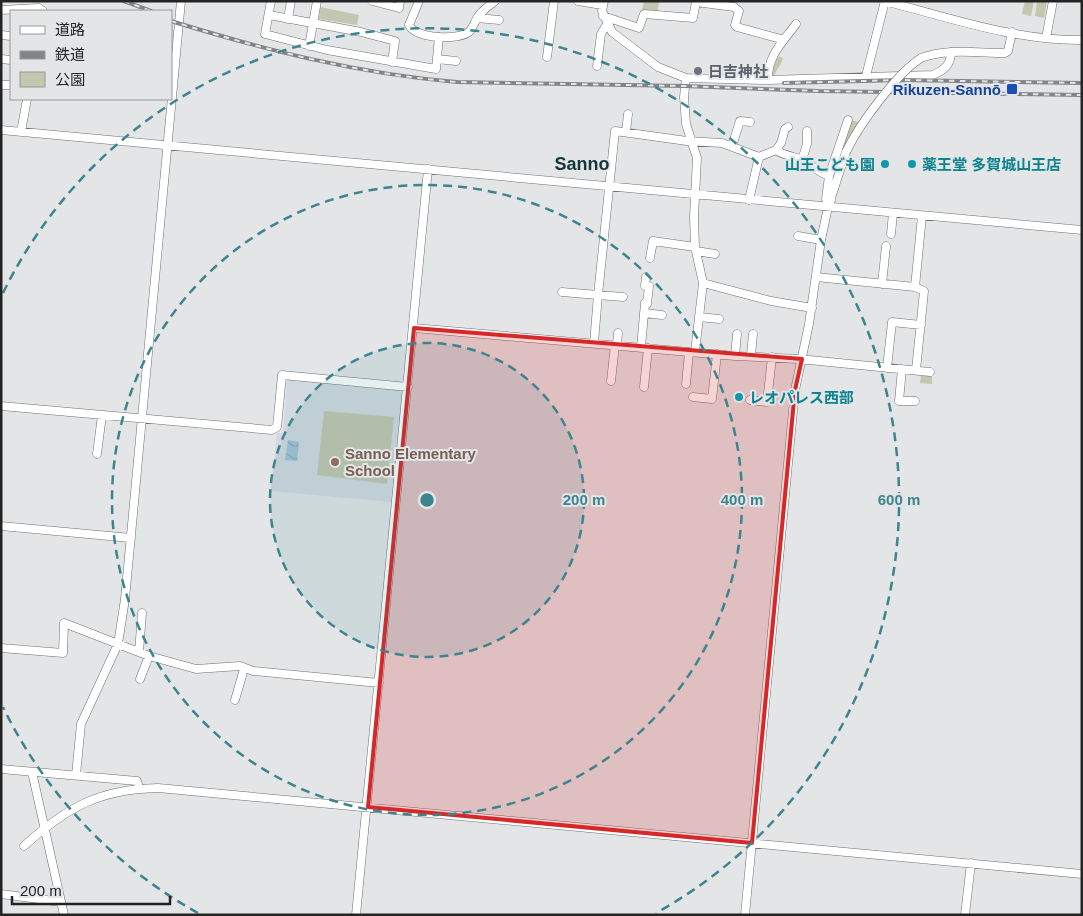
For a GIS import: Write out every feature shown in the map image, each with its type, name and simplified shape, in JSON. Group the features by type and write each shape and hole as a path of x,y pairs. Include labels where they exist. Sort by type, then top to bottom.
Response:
{"street":[{"path":"172,94 181,1"},
{"path":"271,1 264,34 309,46 436,69 439,37"},
{"path":"288,18 291,1"},
{"path":"309,46 318,1"},
{"path":"372,1 399,8 400,1"},
{"path":"419,1 409,25 411,30 419,35 439,37 455,36 470,31 477,18 495,1"},
{"path":"547,57 554,1"},
{"path":"578,1 603,3 607,24 619,39 658,67 686,78 768,80 934,75 943,71 950,64 951,52"},
{"path":"866,76 885,1 962,22 1012,32 1046,38 1082,40"},
{"path":"1046,38 1053,1"},
{"path":"604,16 639,28 644,14 693,18 696,2 734,7 739,11 735,25 737,27 781,39"},
{"path":"1,10 39,8 41,10"},
{"path":"268,15 395,41 392,62"},
{"path":"477,18 499,20"},
{"path":"597,66 601,34 607,24"},
{"path":"768,80 770,63 781,39 787,36 796,24"},
{"path":"745,915 795,390 812,308 821,240 829,204 846,152 858,130 902,73 921,58 951,52 1006,53 1012,32"},
{"path":"437,59 456,61"},
{"path":"686,78 684,97 686,124 697,158 695,194 696,249 703,283 699,317 686,384"},
{"path":"21,132 27,100"},
{"path":"76,775 81,724 118,644 131,538 171,100"},
{"path":"626,132 628,114"},
{"path":"829,204 826,199 829,176 848,120"},
{"path":"732,146 740,121 750,122"},
{"path":"594,343 614,133 618,131 645,136 722,143 758,157 776,150 788,126"},
{"path":"1,130 749,200 829,204 922,216 1082,230"},
{"path":"802,160 807,144 807,131"},
{"path":"776,150 784,155 802,160 819,173 829,176"},
{"path":"749,200 758,157"},
{"path":"356,915 368,807 428,169"},
{"path":"891,234 893,213"},
{"path":"915,287 922,216"},
{"path":"798,236 821,240"},
{"path":"650,258 653,242 714,254"},
{"path":"882,284 886,246"},
{"path":"644,388 644,313 649,286 645,286 646,277"},
{"path":"816,277 915,287 924,291 916,370"},
{"path":"703,283 771,301 812,308"},
{"path":"562,292 623,298"},
{"path":"644,313 662,315"},
{"path":"699,317 719,319"},
{"path":"887,368 892,322 921,324"},
{"path":"414,328 734,356 751,355 802,359 930,372"},
{"path":"612,381 618,333"},
{"path":"734,356 737,334"},
{"path":"751,355 753,334"},
{"path":"693,397 712,399 717,354"},
{"path":"750,400 767,402 772,357"},
{"path":"902,369 899,401 915,401"},
{"path":"1,406 272,430 277,427 282,375 408,387"},
{"path":"97,454 102,415"},
{"path":"1,526 131,538"},
{"path":"138,652 142,613"},
{"path":"1,648 63,653 64,623 149,656 196,670 240,666 244,669 379,683"},
{"path":"140,679 149,656"},
{"path":"235,700 244,669"},
{"path":"1,769 137,781 139,788"},
{"path":"32,772 64,915"},
{"path":"24,846 45,827 84,802 104,795 139,788 158,788 1082,874"},
{"path":"965,915 971,863"},
{"path":"1,894 61,902"}],"highlighted area":[{"path":"414,328 802,359 795,390 752,843 368,807"}],"shaded area":[{"name":"Sanno Elementary School","path":"290,378 401,389 404,393 391,502 271,491 277,433 283,433 287,381"}],"green space":[{"path":"644,1 659,1 658,11 642,10"},
{"path":"1025,1 1034,1 1031,16 1022,14"},
{"path":"1037,1 1047,1 1044,18 1035,16"},
{"path":"320,7 359,15 357,25 319,19"},
{"path":"778,56 783,58 782,61 774,77 770,78 774,61"},
{"path":"851,120 866,124 849,153 841,151"},
{"path":"921,374 932,375 932,384 920,383"},
{"path":"324,411 394,417 387,484 317,475"}],"water":[{"path":"288,440 299,442 297,461 285,460"}],"railway":[{"path":"124,1 148,10"},
{"path":"172,21 242,42 348,67 457,82 1082,95"},
{"path":"784,83 902,80 1082,83"}],"place":[{"name":"日吉神社","path":"698,71"},
{"name":"Rikuzen-Sannō","path":"1012,89"},
{"name":"山王こども園","path":"885,164"},
{"name":"薬王堂 多賀城山王店","path":"912,164"},
{"name":"レオパレス西部","path":"739,397"},
{"name":"Sanno Elementary School","path":"335,462"}],"district":[{"name":"Sanno","path":"582,164"}]}
